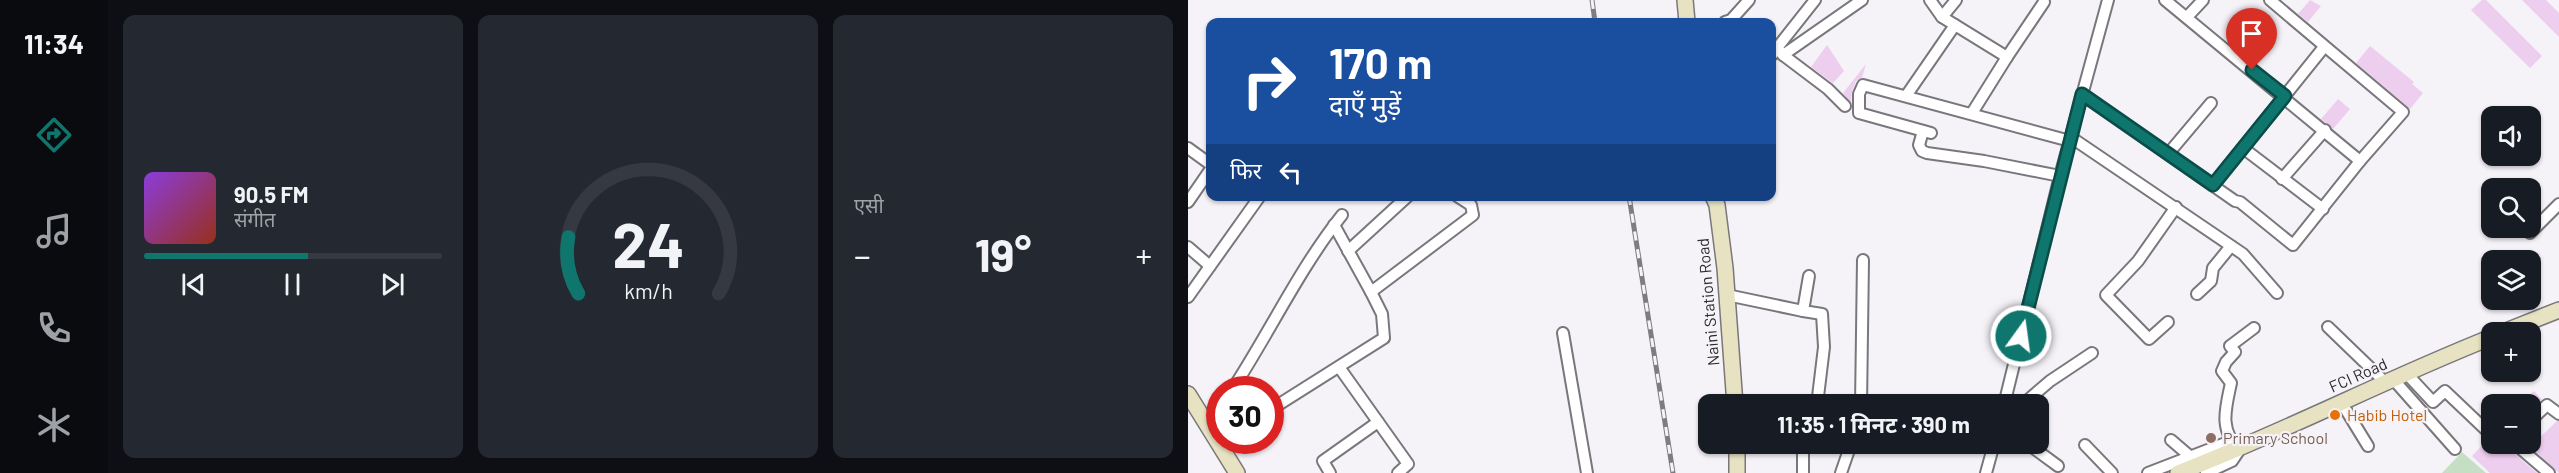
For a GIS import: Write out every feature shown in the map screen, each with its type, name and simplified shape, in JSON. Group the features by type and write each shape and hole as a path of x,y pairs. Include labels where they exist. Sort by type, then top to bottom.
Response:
{"main road":[{"path":"1685,0 1687,18"},
{"name":"Naini Station Road","path":"1715,201 1727,295 1734,394"},
{"path":"2529,322 2559,310"},
{"name":"FCI Road","path":"2178,473 2481,342"},
{"path":"1188,394 1206,424"},
{"path":"1227,454 1237,473"},
{"path":"1737,454 1737,473"}],"street":[{"path":"1733,18 1749,0"},
{"path":"1777,53 1815,0"},
{"path":"1777,53 1862,0"},
{"path":"1930,0 1942,17 2007,57"},
{"path":"1942,17 1956,0"},
{"path":"2007,394 2060,176 2109,0"},
{"path":"2165,0 2285,96 2360,161"},
{"path":"2187,17 2203,0"},
{"path":"2082,94 2235,201 2241,202 2293,245 2360,161 2403,112 2270,0"},
{"path":"1972,113 2044,1"},
{"path":"1906,96 1955,25"},
{"path":"2213,185 2324,47"},
{"path":"1777,53 1828,89 1845,106"},
{"path":"2060,176 1922,151 1919,145 1927,132 1859,113 1859,94 1863,85 2071,140 2176,207 2243,254 2277,293"},
{"path":"2168,154 2211,103"},
{"path":"2282,179 2325,130"},
{"path":"1188,148 1206,161"},
{"path":"2243,148 2322,209"},
{"path":"1188,202 1206,176"},
{"path":"1188,297 1256,201"},
{"path":"1348,251 1403,201"},
{"path":"1371,292 1473,215 1472,205 1465,201"},
{"path":"2541,222 2559,204"},
{"path":"2168,322 2149,339 2106,295 2138,261 2176,207"},
{"path":"1241,376 1266,338 1296,279 1342,215"},
{"path":"1284,401 1384,338 1382,314 1334,225"},
{"path":"2197,294 2211,281 2213,268 2231,246"},
{"path":"1188,247 1210,266"},
{"path":"1862,394 1863,260"},
{"path":"1803,311 1809,276"},
{"path":"1727,295 1822,314 1824,347 1818,394"},
{"path":"2328,327 2395,378 2433,402 2445,391 2481,425"},
{"path":"2207,473 2232,462 2233,448 2223,420 2231,383 2222,371 2235,352 2227,343 2254,328"},
{"path":"1563,333 1587,473"},
{"path":"2035,394 2092,353"},
{"path":"1339,367 1408,464 1398,473"},
{"path":"2395,378 2455,449"},
{"path":"2341,402 2368,446"},
{"path":"2541,411 2547,405 2559,414"},
{"path":"1330,473 1323,460 1378,422"},
{"path":"2171,440 2192,459"},
{"path":"2085,445 2112,473"},
{"path":"2148,473 2233,448"},
{"path":"1803,454 1803,473"},
{"path":"1840,473 1847,454"},
{"path":"1991,454 1987,469 1998,473"},
{"path":"2042,454 2058,466"},
{"path":"2527,454 2549,473"}],"green space":[{"path":"2462,452 2486,473 2442,473"}],"building":[{"path":"2310,0 2321,6 2308,22 2298,14"},
{"path":"2482,0 2486,0 2542,56 2530,68 2471,10"},
{"path":"2522,0 2546,0 2559,13 2559,37"},
{"path":"1827,45 1844,71 1833,83 1811,67"},
{"path":"2370,46 2414,82 2412,84 2423,93 2410,109 2356,63"},
{"path":"1866,64 1862,78 1856,81 1852,91 1851,103 1843,93"},
{"path":"2338,99 2350,109 2333,129 2321,119"},
{"path":"2559,421 2559,473 2538,454 2541,454 2541,436"},
{"path":"2481,447 2481,454 2515,454 2537,473 2490,473 2472,456"}],"railway":[{"path":"1592,0 1594,18"},
{"path":"1630,201 1673,473"}],"place":[{"name":"Habib Hotel","path":"2335,415"},
{"name":"Primary School","path":"2211,438"}],"route":[{"path":"2021,336 2082,94 2213,185 2285,96 2252,70"}]}
